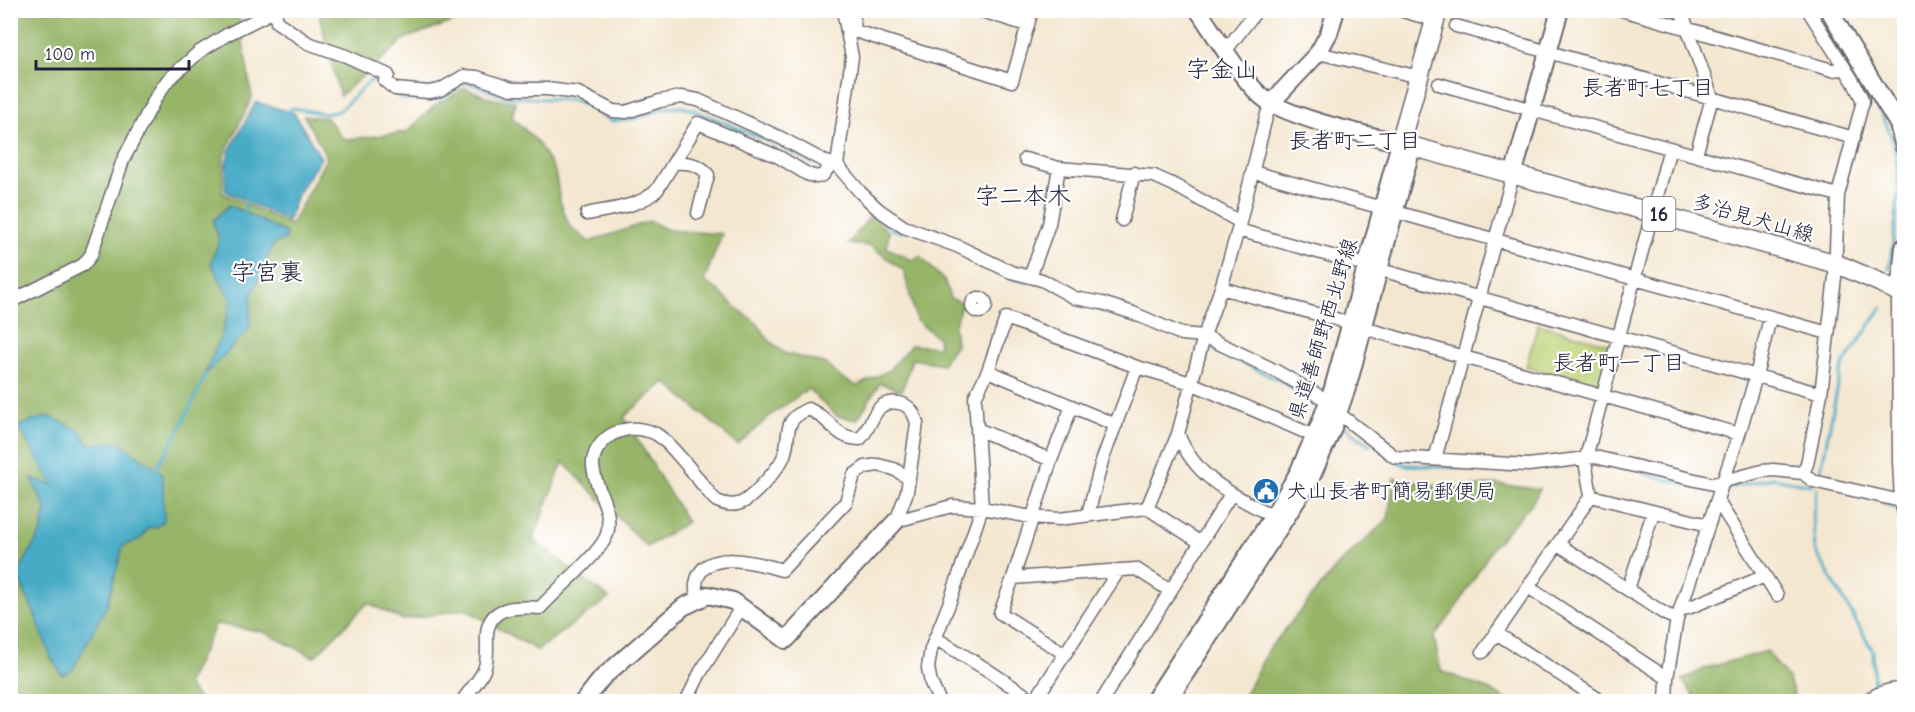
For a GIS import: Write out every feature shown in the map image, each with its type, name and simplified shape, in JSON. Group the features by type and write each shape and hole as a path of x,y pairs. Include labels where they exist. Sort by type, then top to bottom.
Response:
{"main road":[{"path":"1406,145 1432,14"},
{"path":"1406,145 1453,18"},
{"name":"多治見犬山線","path":"1406,145 1837,264 1901,288"}],"street":[{"path":"10,302 83,265 91,255 123,160 156,97 167,81 199,52 271,10"},
{"path":"276,10 277,22 309,43 346,56 388,75 385,81 395,89 429,92 441,90 464,76 477,77 512,89 547,89 578,93 613,111 626,111 681,97 698,100 834,164 879,210 904,227 957,246 1011,272 1042,280 1075,298 1102,303 1133,313 1181,334 1204,336 1276,372 1395,457 1528,465 1585,462 1595,457 1713,484 1720,490 1777,595"},
{"path":"587,214 651,197 698,123 779,158 807,174 817,177 823,175 834,164 852,57 843,10"},
{"path":"853,10 855,31 1012,81 1032,10"},
{"path":"980,10 1027,26"},
{"path":"1198,10 1250,83 1261,96 1271,103 1298,115 1406,145"},
{"path":"1226,50 1257,10"},
{"path":"1147,508 1178,434 1187,406 1199,351 1239,226 1271,103 1318,53 1329,33 1336,10"},
{"path":"1399,10 1432,14"},
{"path":"1435,459 1560,10"},
{"path":"1622,10 1832,70 1844,69"},
{"path":"1681,10 1712,99 1696,155"},
{"path":"1803,473 1807,464 1821,394 1837,264 1838,195 1863,101 1808,10"},
{"path":"1829,10 1898,124 1905,147"},
{"path":"1453,18 1548,52 1854,138"},
{"path":"1318,53 1411,75"},
{"path":"1440,84 1838,195"},
{"name":"県道善師野西北野線","path":"1153,702 1278,519 1310,480 1331,413 1350,323 1382,208 1406,145"},
{"name":"県道善師野西北野線","path":"1331,413 1348,385 1406,145"},
{"path":"1483,652 1591,496 1585,462 1670,148"},
{"path":"1025,159 1059,168 1154,176 1172,184 1239,226 1361,264"},
{"path":"674,163 693,165 706,171 708,175 698,213"},
{"path":"1030,277 1048,224 1059,168"},
{"path":"1253,172 1382,208"},
{"path":"1122,220 1134,173"},
{"path":"1404,214 1828,333"},
{"path":"1720,490 1762,471 1773,470 1803,473 1813,480 1903,508 1898,302 1905,247"},
{"path":"1388,272 1821,394"},
{"path":"1221,288 1350,323"},
{"path":"986,308 1006,318 1137,367 1191,383 1312,435"},
{"path":"940,702 931,683 928,668 931,649 982,508 975,397 988,371 1006,318"},
{"path":"1666,702 1667,678 1679,614 1739,434 1770,318"},
{"path":"1371,330 1739,434"},
{"path":"1088,514 1102,461 1137,367"},
{"path":"988,371 1116,425"},
{"path":"462,702 483,671 488,656 487,632 495,613 511,607 540,608 585,563 607,535 609,516 592,471 597,449 612,434 634,428 657,434 693,472 715,500 728,505 743,502 772,473 783,458 790,422 796,415 808,409 818,412 840,434 860,439 870,425 878,407 897,402 906,405 918,423 907,492 896,521 786,640 742,606 719,596 708,595 683,607 602,678 583,702"},
{"path":"1065,654 1000,613 1031,517 1072,406"},
{"path":"977,429 1051,460"},
{"path":"1178,434 1184,449 1211,481 1278,519"},
{"path":"698,599 696,584 702,570 714,561 735,560 758,563 782,570 846,502 854,475 865,467 878,465 894,469 908,478"},
{"path":"1101,702 1231,494"},
{"path":"1591,496 1708,525"},
{"path":"896,521 952,506 1059,519 1147,508 1201,543"},
{"path":"1628,589 1653,513"},
{"name":"県道善師野西北野線","path":"1167,702 1278,519"},
{"path":"1558,544 1665,614 1679,614 1688,608 1765,576"},
{"path":"1013,578 1136,569 1169,590"},
{"path":"935,638 1034,701 1119,570"},
{"path":"1528,587 1667,678"},
{"path":"686,702 700,673 742,606"},
{"path":"1496,633 1603,702"},
{"path":"1868,700 1893,690 1905,690"}],"green space":[{"path":"10,11 238,11 252,98 224,155 222,193 291,225 327,157 304,116 327,118 344,140 407,132 435,105 465,88 493,99 516,102 512,117 538,143 555,171 560,201 569,225 589,242 650,221 668,230 722,234 704,281 757,323 768,339 784,353 826,364 841,378 857,386 888,371 911,345 939,347 938,338 916,320 904,271 871,246 848,244 871,215 889,232 887,248 912,260 920,256 945,282 950,298 962,303 954,326 956,344 942,364 912,359 902,391 880,383 857,420 837,416 808,389 771,415 738,445 665,382 624,417 687,522 647,547 563,462 533,540 609,598 537,650 465,609 403,620 368,603 314,657 264,632 216,624 187,684 200,701 11,701"},
{"path":"318,11 485,11 406,38 340,96"},
{"path":"1538,324 1612,345 1601,388 1526,367"},
{"path":"1394,478 1457,489 1494,484 1540,489 1532,503 1493,547 1455,610 1434,637 1441,671 1490,690 1509,701 1241,701 1269,649 1339,564 1388,519"},
{"path":"1767,651 1789,680 1796,701 1698,701 1682,680 1706,668"}],"water":[{"path":"256,102 294,113 321,158 298,193 288,221 225,191 229,151"},
{"path":"229,205 286,233 285,239 273,245 251,297 250,328 204,376 222,333 231,301 211,263 219,240 213,221"},
{"path":"48,416 80,430 89,444 119,442 163,474 164,521 157,527 148,528 142,538 123,546 107,605 72,671 62,675 51,658 17,575 42,530 46,509 31,478 53,485 18,426"}],"waterway":[{"path":"1820,10 1834,35"},
{"path":"287,113 292,108 326,114 339,111 371,80 381,82"},
{"path":"395,94 402,99 431,100 441,98 464,83 474,84 506,97 572,100 611,121 634,119 665,108 683,107 758,137 824,168"},
{"path":"1873,99 1892,138 1898,170 1898,203 1889,269"},
{"path":"830,171 845,184"},
{"path":"243,214 249,198"},
{"path":"881,218 893,229 902,232"},
{"path":"1010,278 1027,282"},
{"path":"1077,304 1105,310"},
{"path":"1820,475 1843,365 1882,307"},
{"path":"1204,345 1283,382 1319,408"},
{"path":"156,468 177,434 206,374"},
{"path":"1341,424 1370,445"},
{"path":"1398,462 1406,465 1514,470"},
{"path":"1645,474 1713,491 1717,490"},
{"path":"1723,489 1773,478 1811,485"},
{"path":"1817,489 1813,517 1815,550 1873,651 1874,691"},
{"path":"1884,503 1900,511"}],"place":[{"name":"犬山長者町簡易郵便局","path":"1266,491"}],"district":[{"name":"字金山","path":"1222,69"},
{"name":"長者町七丁目","path":"1648,88"},
{"name":"長者町二丁目","path":"1355,141"},
{"name":"字二本木","path":"1023,196"},
{"name":"字宮裏","path":"267,272"},
{"name":"長者町一丁目","path":"1619,363"}]}
